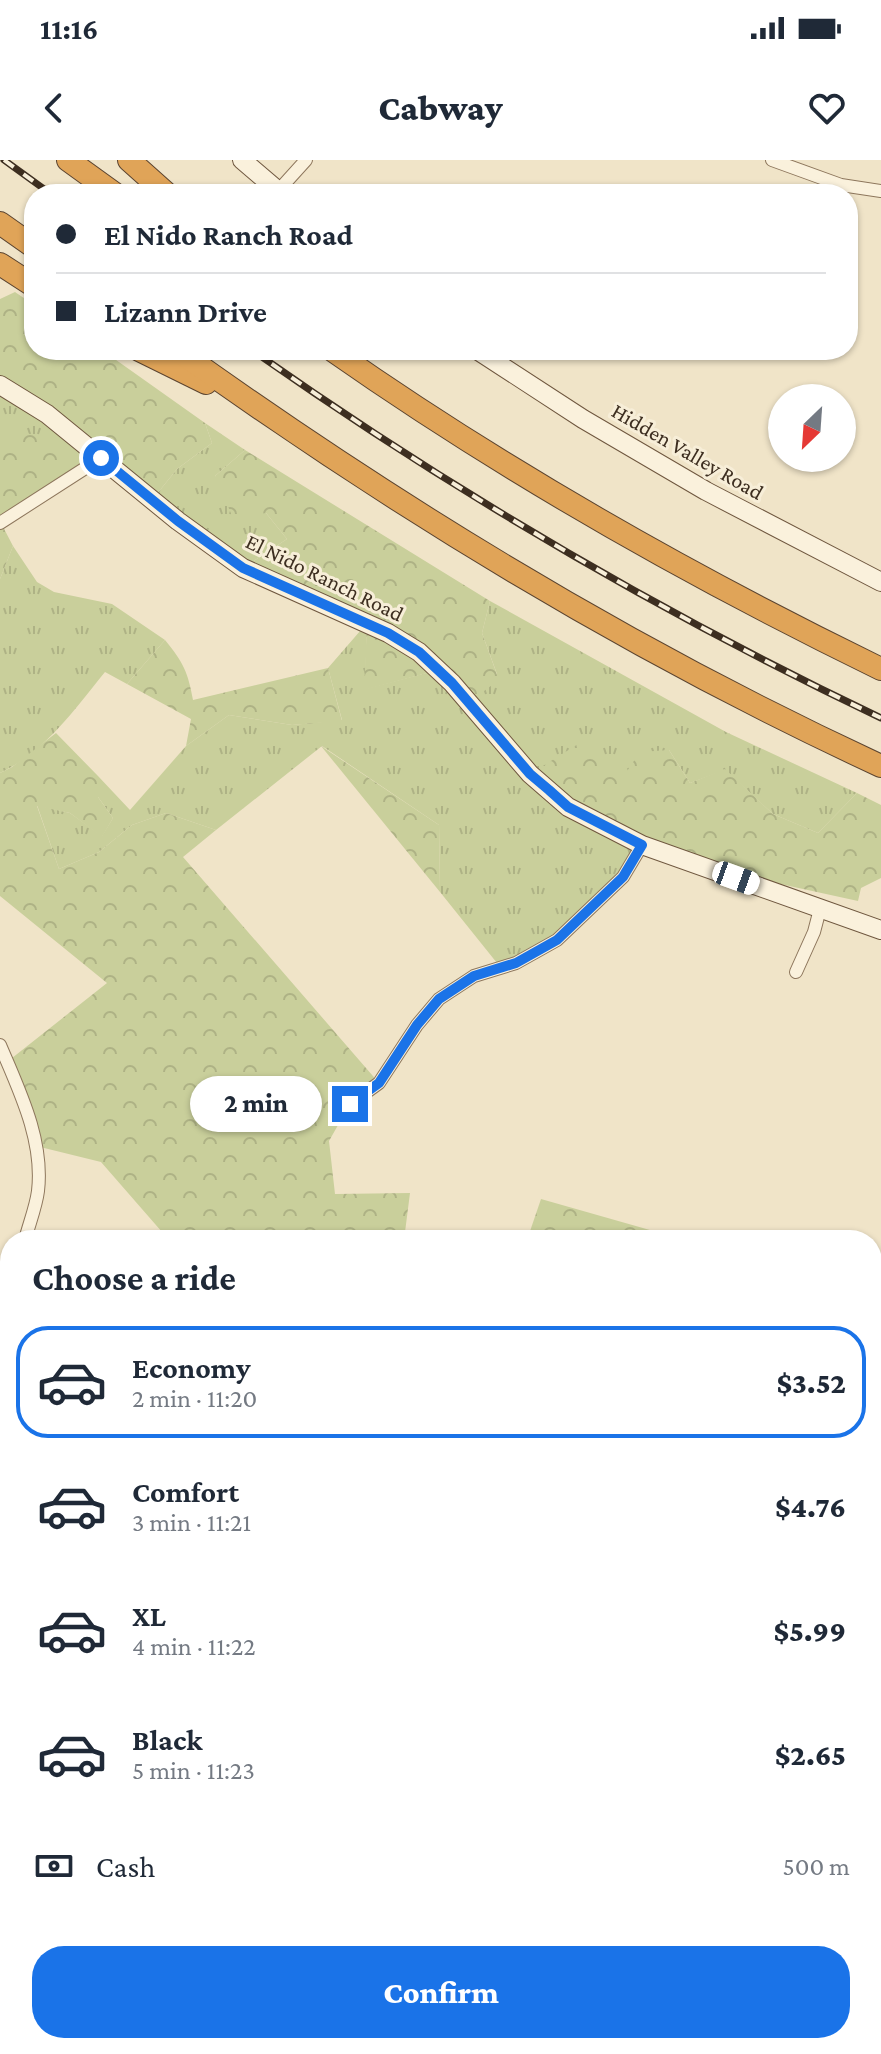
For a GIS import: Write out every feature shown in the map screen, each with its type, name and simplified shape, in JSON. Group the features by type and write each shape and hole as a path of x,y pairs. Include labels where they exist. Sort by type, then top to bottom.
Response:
{"highway":[{"path":"68,160 101,184"},
{"path":"129,160 156,184"},
{"path":"0,223 24,240"},
{"path":"0,264 24,280"},
{"path":"160,360 258,408"},
{"path":"191,360 401,504 560,601 739,697 881,766"},
{"path":"347,360 448,428 608,526 718,587 881,669"}],"street":[{"path":"242,160 270,184"},
{"path":"287,184 306,160"},
{"path":"772,160 838,184"},
{"path":"858,188 881,191"},
{"name":"Hidden Valley Road","path":"492,360 583,419 706,491 881,582"},
{"name":"El Nido Ranch Road","path":"0,385 47,414 178,521 243,568 378,628 419,652 452,683 530,774 568,807 642,845 881,930"},
{"path":"0,523 101,458"},
{"path":"350,1104 379,1083 417,1025 439,999 474,976 516,963 557,940 623,877 642,845"},
{"path":"796,972 814,932 820,909"},
{"path":"0,1045 24,1101 36,1146 38,1190 28,1230"}],"green space":[{"path":"15,292 24,298 24,360 116,360 205,423 212,443 177,469 152,500 102,459 1,523 13,546 0,579 0,438 21,431 98,457 0,385 0,299"},
{"path":"0,385 101,458 0,438"},
{"path":"205,423 245,450 215,476 266,513 287,539 243,568 152,500 177,469 212,443"},
{"path":"245,450 490,601 482,633 499,680 469,702 438,670 364,690 367,623 243,568 287,539 266,513 233,518 215,476"},
{"path":"13,546 37,582 54,592 112,604 165,640 127,684 105,672 45,742 0,773 0,579"},
{"path":"490,601 726,732 857,793 818,833 773,814 725,770 690,783 669,750 642,845 623,877 557,940 501,968 440,892 439,825 322,746 216,830 166,813 132,825 99,852 59,869 37,805 70,813 102,836 113,818 98,797 98,776 130,810 186,746 229,715 292,725 342,720 328,668 367,623 365,689 438,670 497,674 482,633"},
{"path":"165,640 184,668 193,700 328,668 342,721 292,725 229,715 186,746 191,719 127,684"},
{"path":"56,733 98,776 98,797 113,818 102,837 70,813 37,806 59,869 99,852 132,825 166,813 216,830 183,857 379,1083 350,1104 329,1141 335,1194 410,1193 405,1230 160,1230 101,1162 36,1146 7,1062 107,983 0,896 0,773"},
{"path":"583,741 623,777 640,752 669,750 690,783 725,769 773,814 818,833 857,793 881,805 881,878 861,888 858,901 708,868 642,845 530,774"},
{"path":"321,746 439,825 440,892"},
{"path":"541,1199 650,1230 530,1230"}],"railway":[{"path":"4,160 37,184"},
{"path":"266,360 403,452 559,547 718,636 881,718"}],"route":[{"path":"101,458 178,521 243,568 299,595 351,615 419,652 452,683 530,774 568,807 642,845 623,877 557,940 516,963 474,976 439,999 417,1025 379,1083 350,1104"}]}
